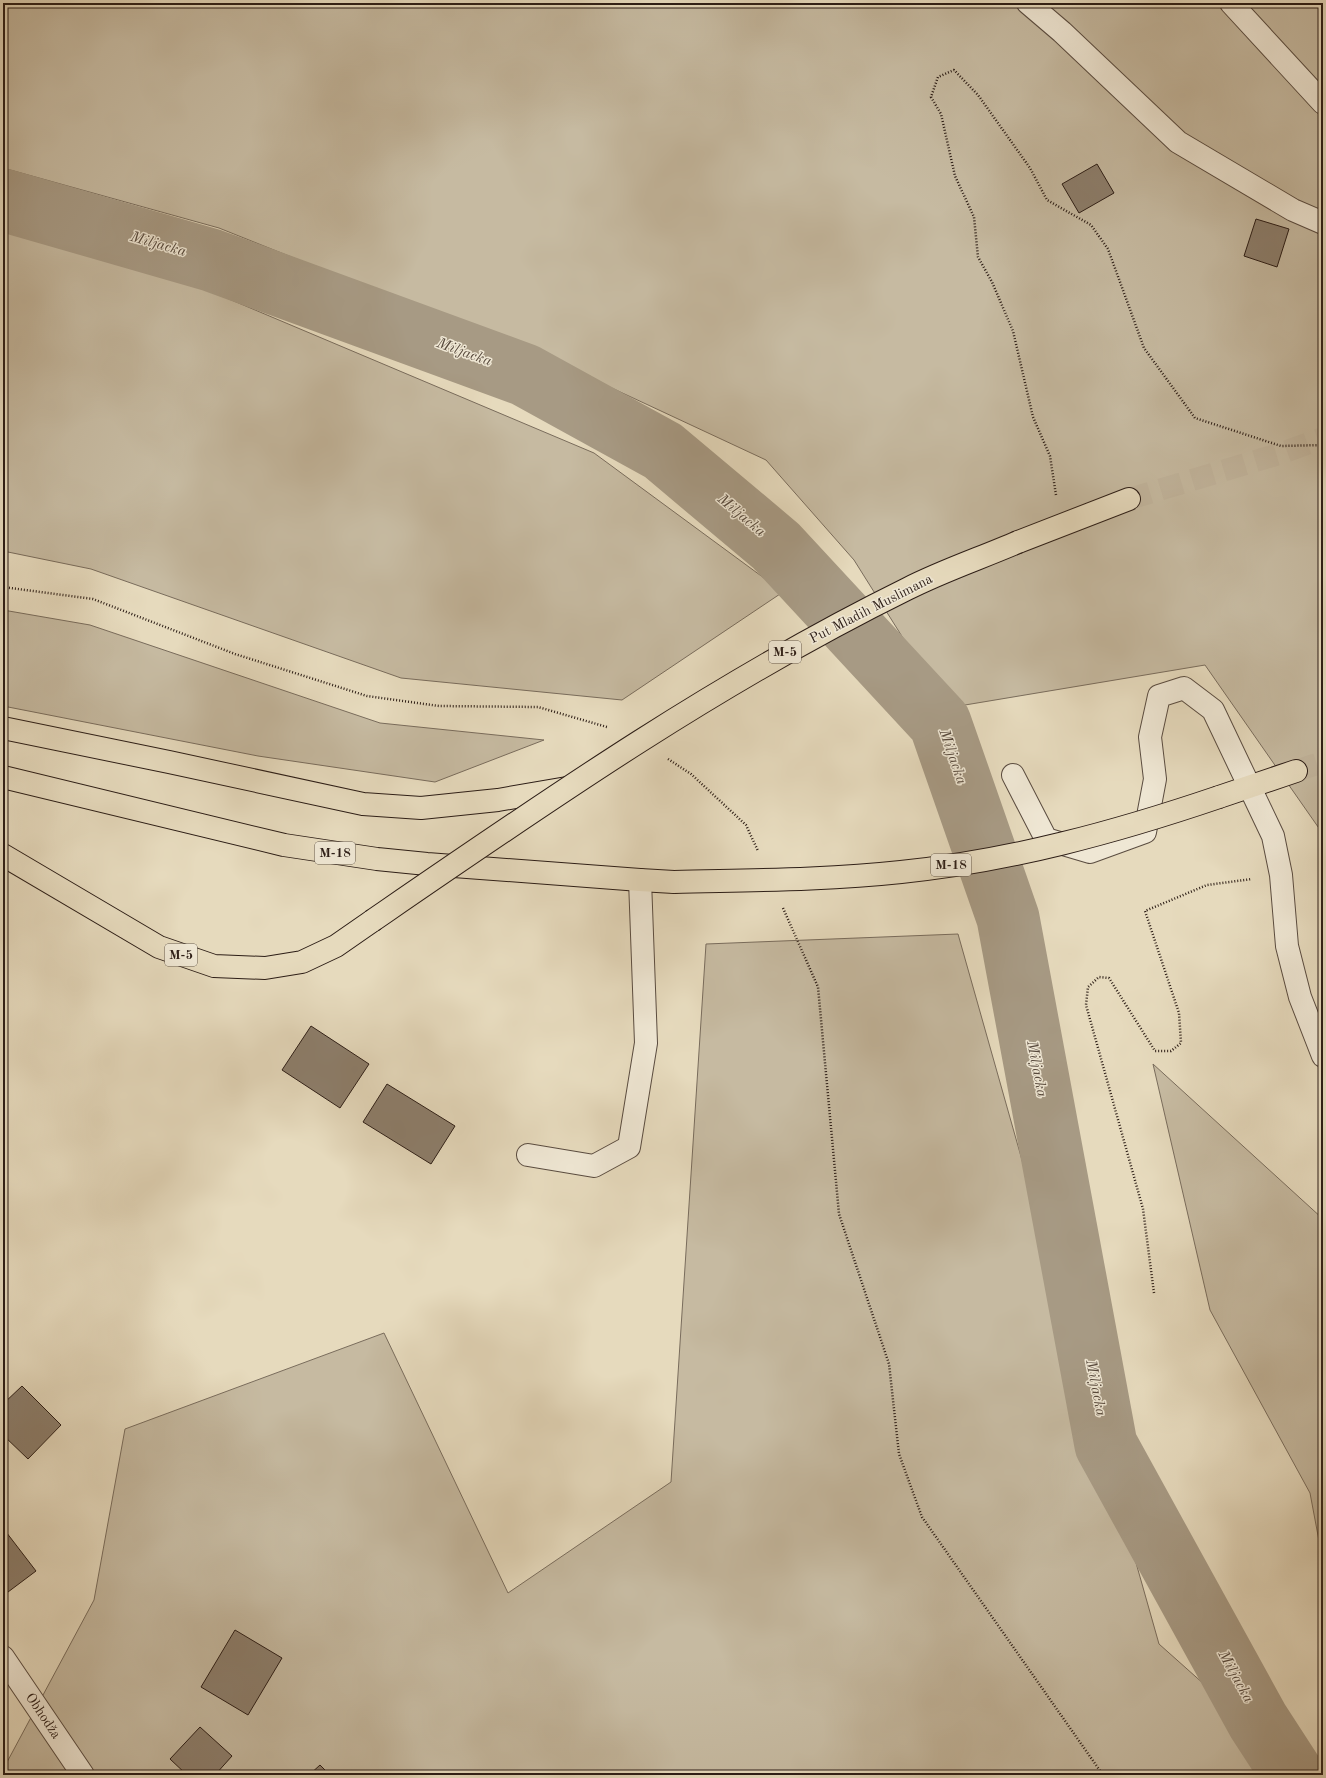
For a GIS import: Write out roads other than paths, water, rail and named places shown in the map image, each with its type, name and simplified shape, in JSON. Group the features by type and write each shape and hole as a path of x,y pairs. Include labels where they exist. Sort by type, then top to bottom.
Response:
{"main road":[{"name":"Put Mladih Muslimana","path":"567,788 687,711 785,653 908,588 1060,525 1130,500"},
{"name":"M-5","path":"3,728 362,804 421,808 498,800 567,788"},
{"name":"M-18","path":"3,777 284,845 413,863 674,882 832,878 902,872 1022,853 1073,841 1156,818 1296,771"},
{"name":"M-5","path":"3,855 159,947 214,966 265,968 302,962 336,946 567,788"}],"street":[{"path":"1028,3 1062,32 1178,142 1293,210 1323,223"},
{"path":"1230,3 1323,103"},
{"path":"1013,775 1046,839 1090,852 1145,832 1155,778 1150,737 1159,696 1184,688 1213,710 1273,836 1281,875 1287,946 1300,996 1323,1056"},
{"path":"528,1155 594,1166 629,1147 646,1043 640,880"},
{"name":"Obhodža","path":"3,1657 83,1775"}],"waterway":[{"name":"Miljacka","path":"3,200 211,260 525,375 663,451 776,546 940,723 1008,918 1106,1445 1258,1721 1293,1775"}],"tunnel":[{"path":"1129,499 1279,454 1323,438"},
{"path":"1296,771 1323,762"}]}
